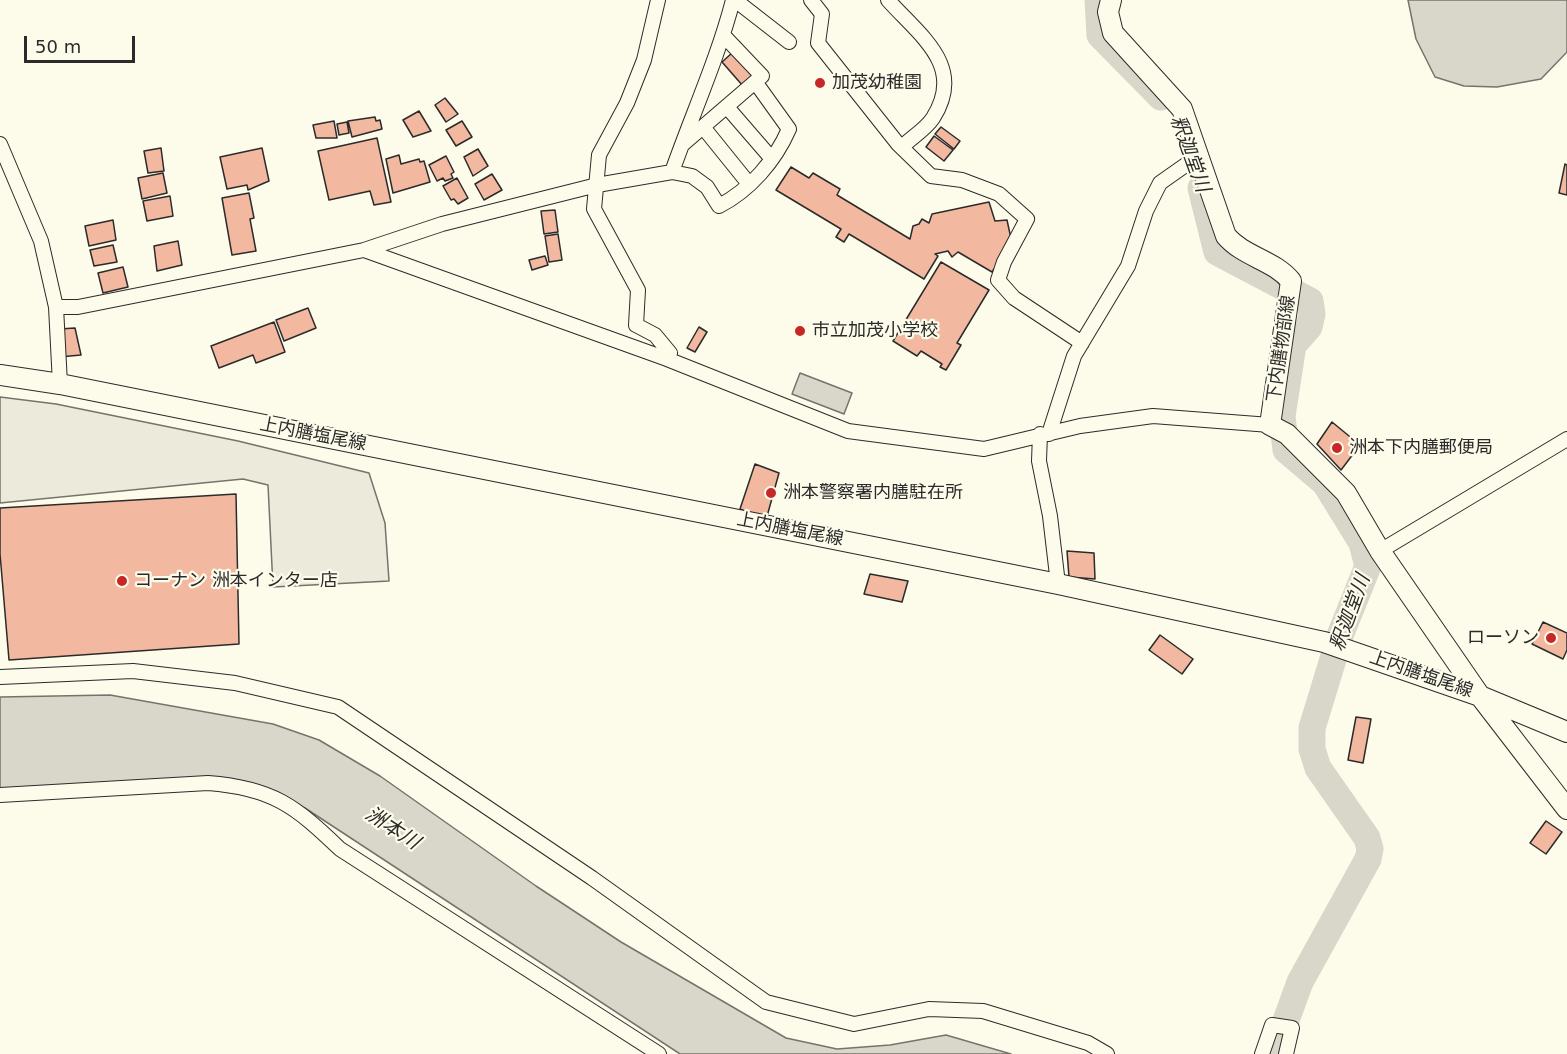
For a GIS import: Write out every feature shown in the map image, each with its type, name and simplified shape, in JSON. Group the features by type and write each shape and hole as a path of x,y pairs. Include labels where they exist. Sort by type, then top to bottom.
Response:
{"main road":[{"name":"下内膳物部線","path":"1112,0 1108,12 1113,33 1182,109 1195,161 1226,236 1236,247 1283,272 1291,289 1279,429"},
{"name":"上内膳塩尾線","path":"0,375 60,384 1058,584 1334,645 1480,696 1567,732"},
{"path":"1279,429 1346,493 1380,551 1480,696 1567,809"}],"street":[{"path":"658,0 640,70 627,103 599,155 594,209 638,290 636,325 655,335 670,353 667,359"},
{"path":"672,172 724,36 734,0 789,42"},
{"path":"811,0 822,14 818,43 902,147 931,176 962,180 999,194 1027,219 1004,262 998,280 1014,298 1082,343"},
{"path":"888,0 925,39 946,75 946,91 932,120 902,147"},
{"path":"681,146 762,76 724,36"},
{"path":"56,307 78,307 364,250 442,224 597,184 672,172 692,177 707,188 719,206 740,195 779,150 789,129 756,83"},
{"path":"727,107 771,159"},
{"path":"703,128 749,184"},
{"path":"0,144 41,241 56,307 60,384"},
{"path":"1058,584 1050,516 1039,461 1045,434 1082,343 1128,266 1146,211 1160,183 1195,161"},
{"path":"364,250 667,359 848,431 984,449 1080,426 1154,416 1279,429"},
{"path":"1380,551 1567,439"},
{"path":"0,677 133,671 235,683 338,707 592,878 766,1002 854,1024 929,1009 983,1011 1088,1043 1107,1054"},
{"path":"0,795 208,783 237,786 278,799 301,812 340,849 659,1054"},
{"path":"1262,1054 1272,1025 1292,1028 1286,1054"}],"shaded area":[{"path":"0,397 56,404 238,441 369,473 385,523 389,581 273,587 268,485 243,479 0,503"}],"water":[{"path":"1408,0 1567,0 1567,52 1541,79 1497,87 1464,86 1435,77 1416,39"},
{"path":"800,373 852,393 844,414 792,394"},
{"name":"洲本川","path":"110,695 273,724 319,740 380,776 536,886 621,942 786,1038 837,1049 890,1045 946,1035 1011,1054 680,1054 305,808 267,790 0,790 0,697"}],"building":[{"path":"732,53 754,78 743,86 722,62"},
{"path":"445,98 458,114 446,122 435,105"},
{"path":"419,111 431,131 413,137 403,120"},
{"path":"375,117 376,121 380,120 382,129 352,137 348,121"},
{"path":"334,121 337,138 316,138 313,125"},
{"path":"462,121 472,137 456,146 446,130"},
{"path":"347,122 349,133 339,135 337,124"},
{"path":"941,127 960,141 954,149 935,134"},
{"path":"934,136 953,150 944,161 926,147"},
{"path":"377,138 391,202 374,205 370,191 329,200 318,151"},
{"path":"161,148 164,171 148,173 144,151"},
{"path":"262,148 269,181 248,190 247,185 227,189 220,157"},
{"path":"478,149 488,166 473,176 464,157"},
{"path":"399,155 401,164 419,159 420,162 424,161 430,182 393,193 386,159"},
{"path":"446,156 454,172 451,174 453,178 445,181 443,178 437,181 429,165"},
{"path":"1565,164 1567,165 1567,195 1559,193"},
{"path":"791,167 809,178 813,173 840,189 837,195 910,239 913,226 919,224 922,219 929,223 932,214 989,202 995,221 1007,220 1012,243 992,272 958,252 952,257 948,251 935,254 938,256 924,279 849,234 844,242 836,237 841,229 776,190"},
{"path":"163,173 167,193 142,199 138,178"},
{"path":"492,174 502,190 484,200 475,184"},
{"path":"457,178 468,198 458,204 454,199 451,200 443,186"},
{"path":"249,193 254,218 250,219 256,251 232,255 222,198"},
{"path":"170,196 173,216 147,221 143,201"},
{"path":"555,210 558,232 544,234 541,211"},
{"path":"113,220 116,240 89,246 85,226"},
{"path":"558,234 562,260 549,262 545,236"},
{"path":"178,241 182,265 157,271 154,246"},
{"path":"113,245 117,262 94,266 90,250"},
{"path":"545,256 548,265 532,270 529,260"},
{"path":"941,262 989,290 957,343 961,345 946,370 940,367 942,364 921,351 917,356 893,341"},
{"path":"123,267 128,287 103,293 98,273"},
{"path":"308,308 316,328 284,341 276,320"},
{"path":"274,322 285,352 256,363 253,355 219,368 211,346"},
{"path":"699,327 707,332 695,352 687,348"},
{"path":"75,328 81,355 59,357 59,329"},
{"path":"1332,422 1360,445 1341,470 1317,444"},
{"path":"755,464 779,473 766,520 740,509"},
{"path":"236,494 239,644 9,660 0,554 0,508"},
{"path":"1067,551 1094,553 1095,579 1069,577"},
{"path":"870,574 908,581 902,602 864,594"},
{"name":"ローソン","path":"1543,622 1567,633 1567,650 1563,659 1532,644"},
{"path":"1160,635 1193,659 1182,674 1149,650"},
{"path":"1356,717 1371,719 1363,763 1348,760"},
{"path":"1546,821 1562,832 1546,854 1530,843"}],"waterway":[{"name":"釈迦堂川","path":"1098,0 1100,35 1161,97"},
{"name":"釈迦堂川","path":"1201,188 1217,252 1310,301 1312,314 1309,327 1293,345 1282,416 1286,450 1325,483 1362,543 1368,566 1341,633 1312,728 1312,749 1318,768 1367,838 1370,849 1368,859 1300,982 1284,1026"},
{"name":"釈迦堂川","path":"1276,1054 1278,1046"}],"place":[{"name":"加茂幼稚園","path":"820,83"},
{"name":"市立加茂小学校","path":"800,331"},
{"name":"洲本下内膳郵便局","path":"1337,448"},
{"name":"洲本警察署内膳駐在所","path":"771,493"},
{"name":"コーナン 洲本インター店","path":"122,581"},
{"name":"ローソン","path":"1551,638"}]}
